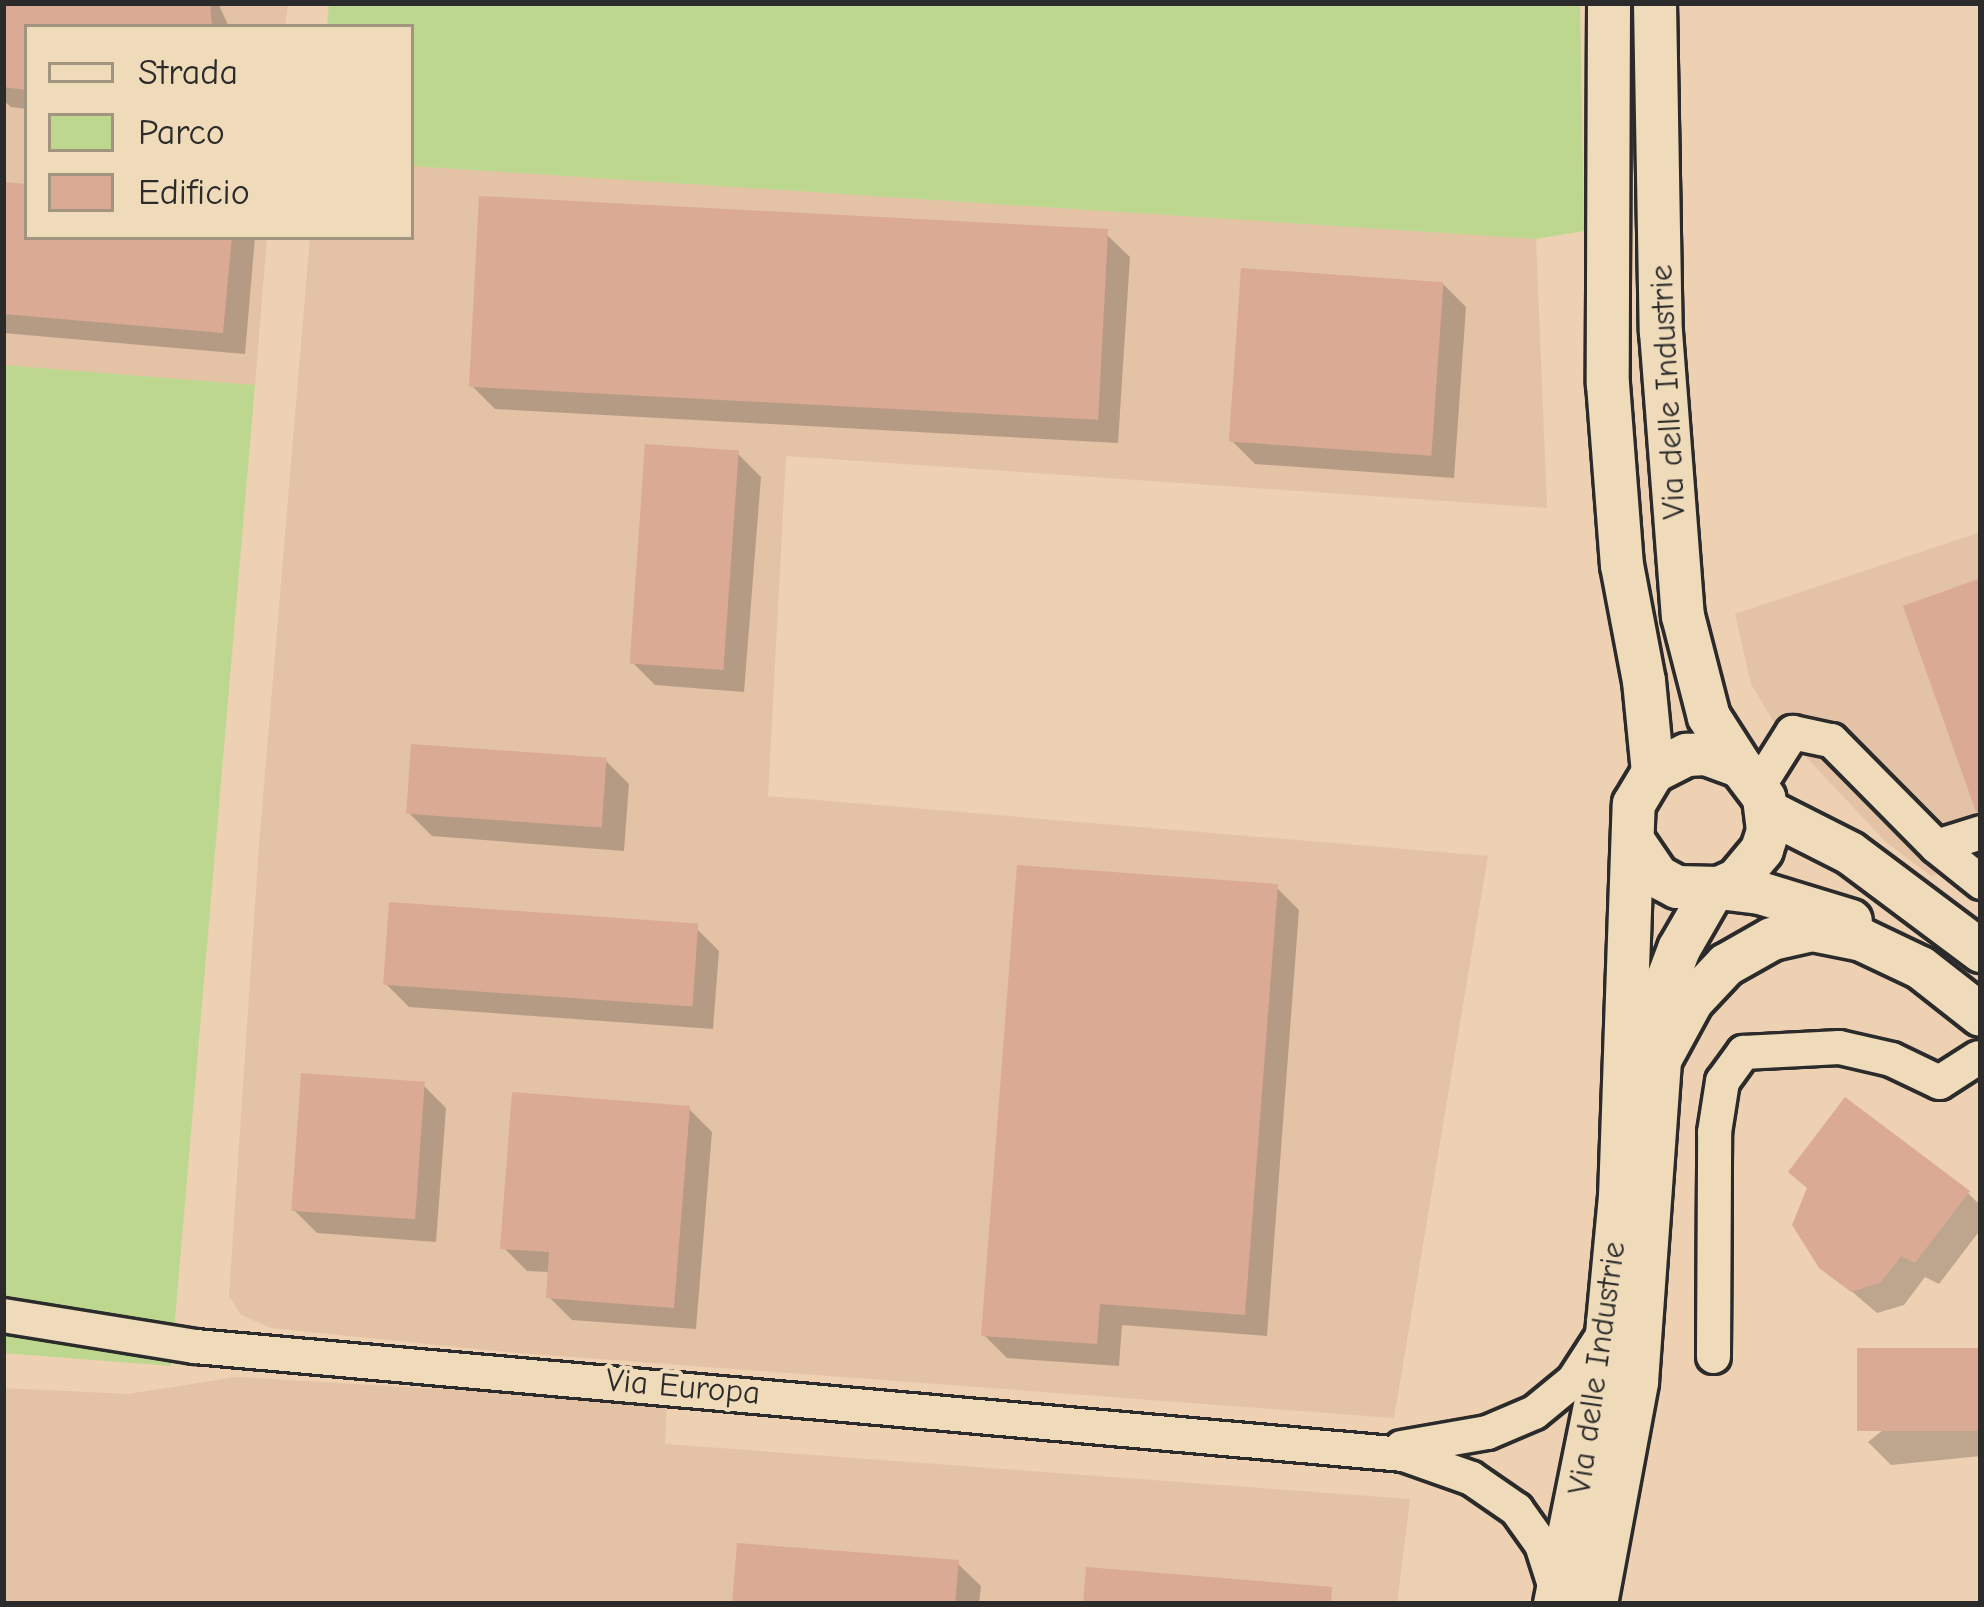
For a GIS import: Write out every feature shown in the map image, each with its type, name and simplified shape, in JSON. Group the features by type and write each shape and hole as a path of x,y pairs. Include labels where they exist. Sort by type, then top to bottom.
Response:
{"street":[{"path":"1609,3 1608,384 1622,565 1644,681 1653,772"},
{"name":"Via delle Industrie","path":"1655,3 1661,332 1683,616 1709,717 1756,788"},
{"path":"1716,889 1737,880 1762,850 1756,788 1792,732 1831,740 1936,846 1981,882"},
{"path":"1981,951 1706,754 1687,755 1653,772 1634,804 1634,842 1658,877 1677,887 1808,904 1862,925 1981,1015"},
{"path":"1936,846 1981,832"},
{"name":"Via delle Industrie","path":"1570,1602 1620,1197 1634,842"},
{"name":"Via delle Industrie","path":"1570,1602 1637,1382 1658,1119 1659,1002 1679,949 1716,889"},
{"path":"1660,1060 1692,1001 1714,977 1772,939 1812,930 1845,936 1921,968"},
{"path":"1713,1356 1714,1132 1722,1081 1743,1052 1839,1048 1892,1059 1939,1082 1978,1057"},
{"name":"Via Europa","path":"3,1315 195,1346 1364,1448 1441,1465 1496,1493 1528,1524 1570,1602"},
{"name":"Via Europa","path":"1364,1448 1452,1440 1534,1412 1574,1380 1607,1324"}],"shaded area":[{"path":"3,3 288,3 285,24 24,24 24,240 267,240 255,385 3,365"},
{"path":"414,166 1536,239 1547,508 786,456 768,796 1488,856 1394,1418 506,1352 271,1328 241,1315 229,1296 259,845 310,240 414,240"},
{"path":"1981,532 1981,858 1931,876 1886,842 1775,724 1751,684 1735,614"},
{"path":"236,1377 667,1402 665,1444 1410,1499 1397,1604 3,1604 3,1388 128,1394"}],"green space":[{"path":"329,3 1580,3 1584,231 1536,239 414,166 414,24 327,24"},
{"path":"3,365 255,385 171,1366 3,1353"}],"building":[{"path":"3,3 210,3 212,24 24,24 24,90 3,87"},
{"path":"3,182 24,184 24,240 232,240 223,333 3,314"},
{"path":"479,196 1108,229 1098,420 469,387"},
{"path":"1241,268 1444,282 1431,456 1229,442"},
{"path":"645,444 739,451 723,670 630,663"},
{"path":"1981,578 1981,812 1976,812 1903,606"},
{"path":"411,744 607,758 602,828 406,814"},
{"path":"1017,865 1278,884 1245,1315 1100,1304 1097,1344 981,1336"},
{"path":"389,902 698,924 692,1006 383,985"},
{"path":"301,1073 425,1082 415,1219 291,1211"},
{"path":"512,1092 690,1106 674,1308 546,1298 549,1252 500,1249"},
{"path":"1845,1097 1970,1191 1915,1263 1901,1256 1881,1282 1851,1292 1819,1268 1792,1225 1807,1188 1788,1172"},
{"path":"1857,1348 1981,1348 1981,1431 1857,1431"},
{"path":"737,1543 959,1560 955,1604 732,1604"},
{"path":"1086,1567 1332,1587 1331,1604 1083,1604"}]}
